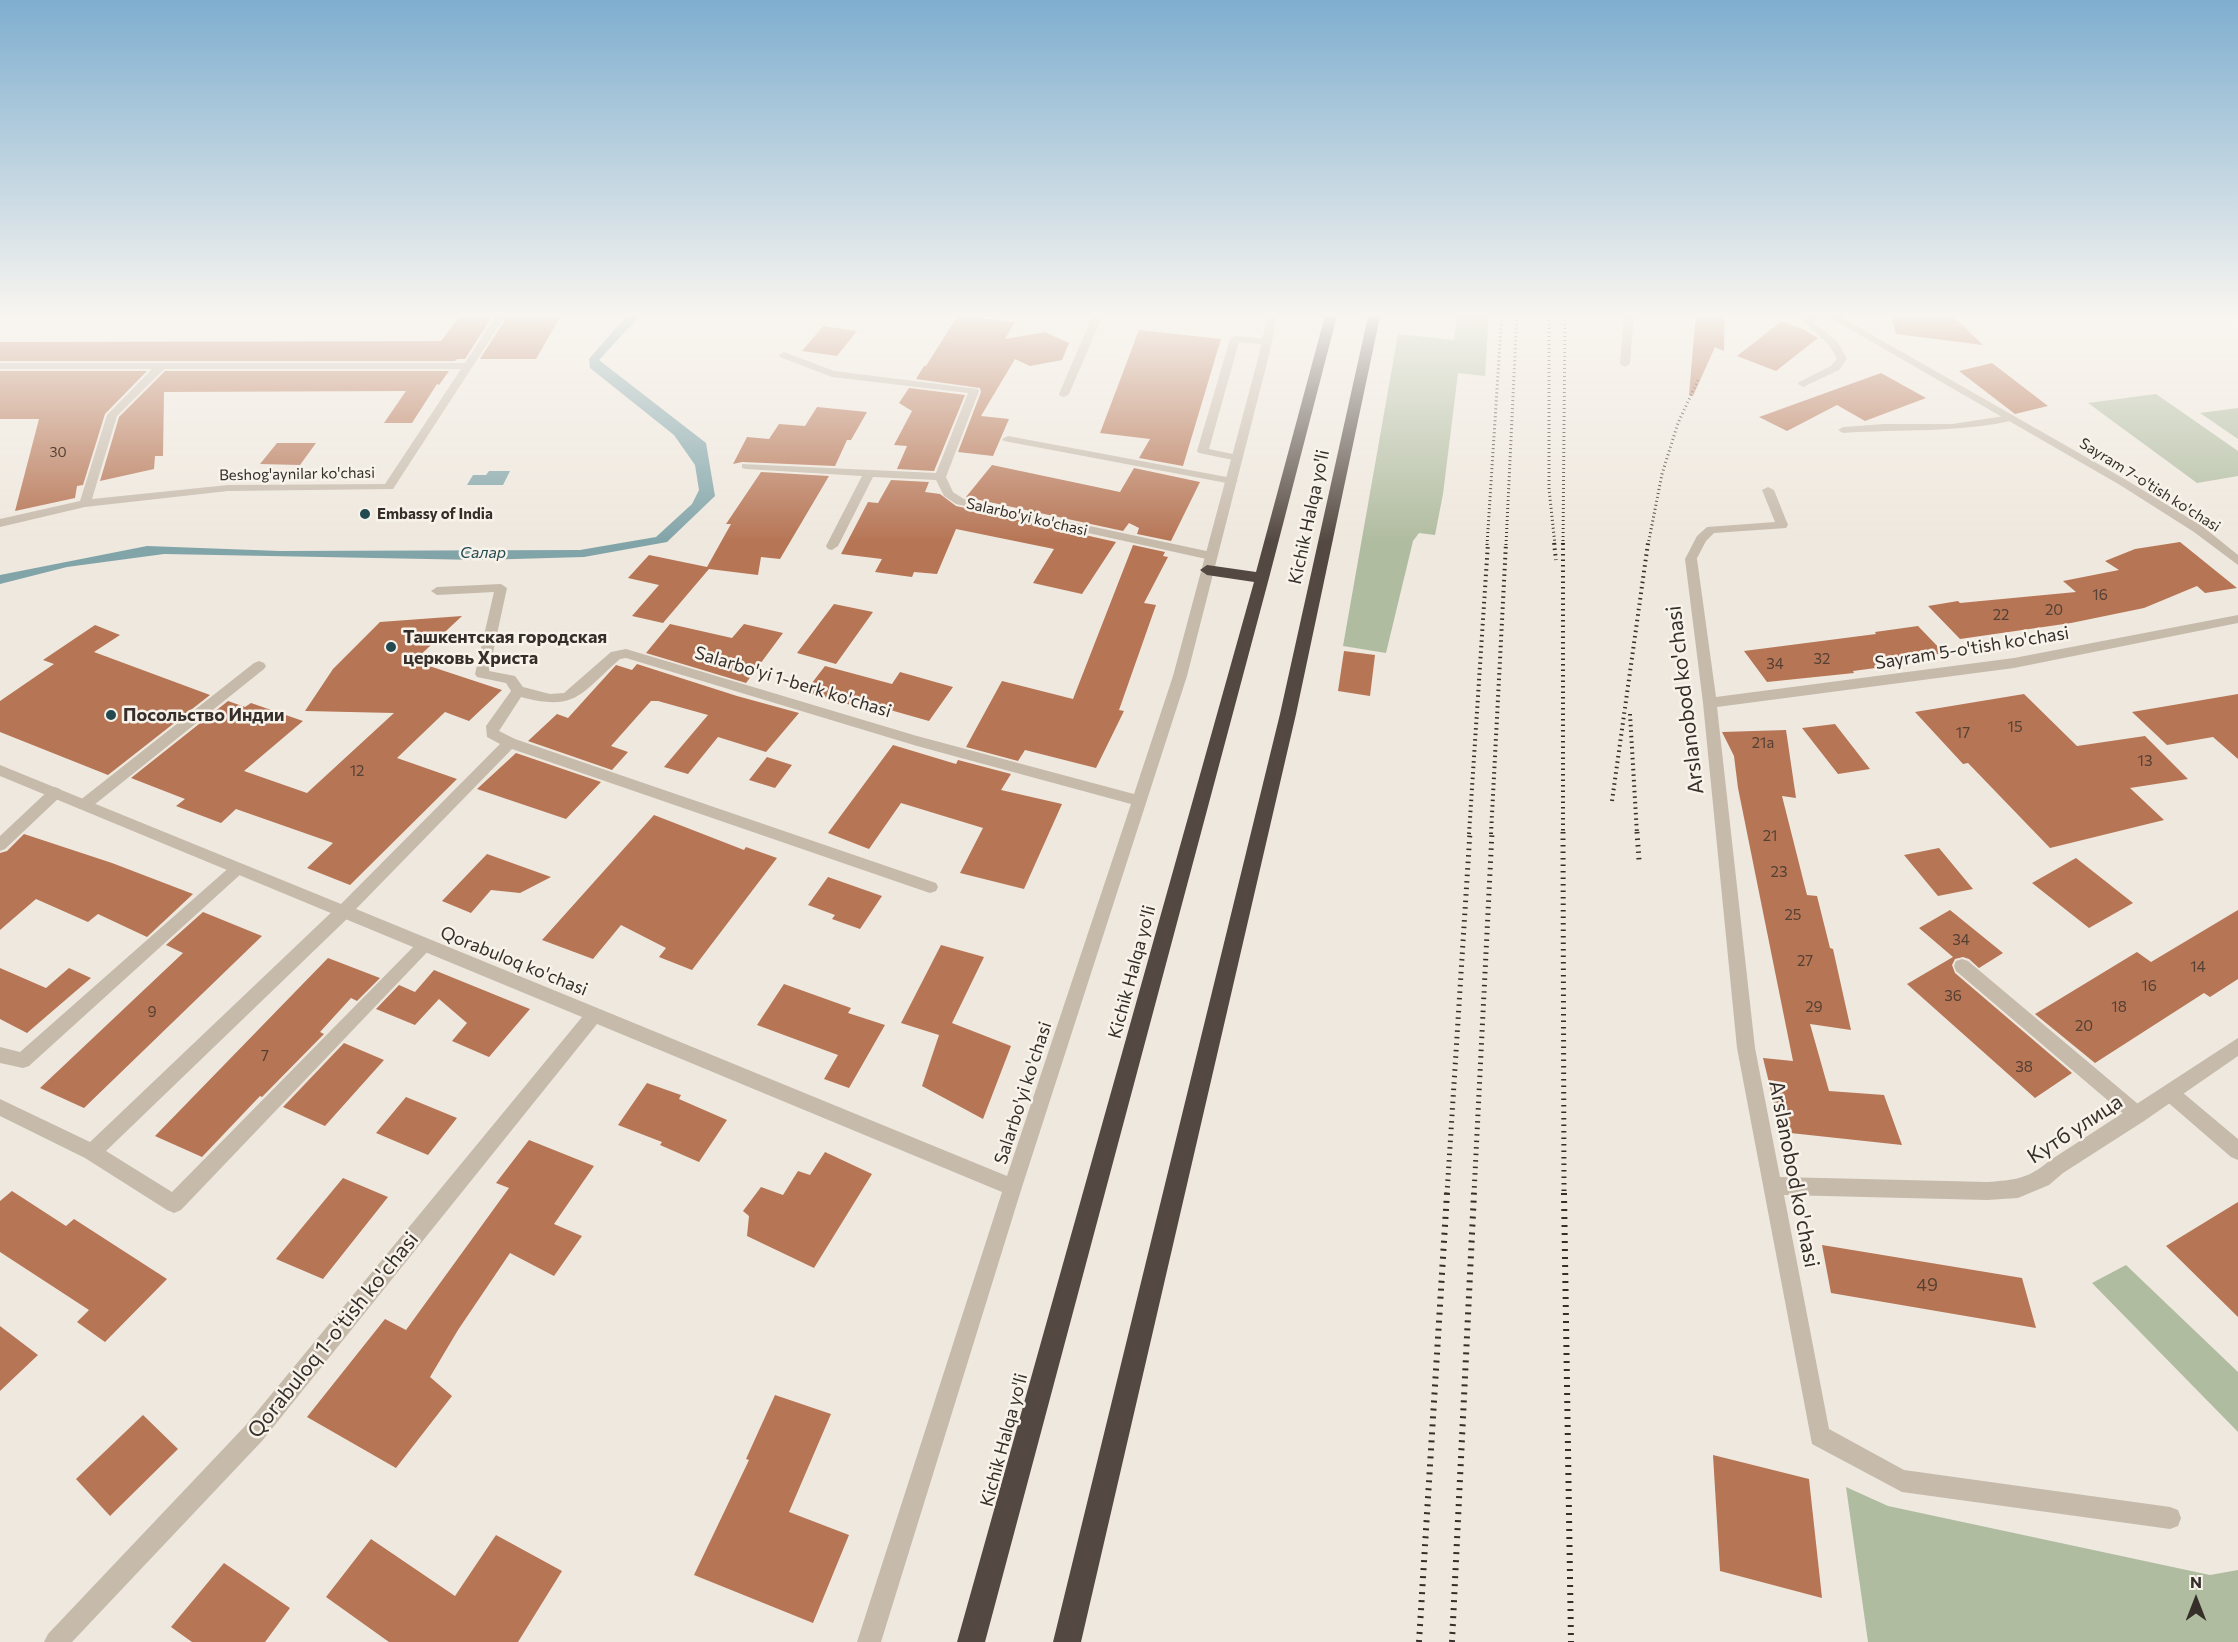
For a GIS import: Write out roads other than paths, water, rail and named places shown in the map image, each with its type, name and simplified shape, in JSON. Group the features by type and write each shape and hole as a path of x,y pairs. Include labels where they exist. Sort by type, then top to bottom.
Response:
{"highway":[{"name":"Kichik Halqa yo'li","path":"970,1642 1312,389"},
{"name":"Kichik Halqa yo'li","path":"1068,1642 1288,714 1358,389"},
{"path":"1209,563 1262,578"}],"street":[{"path":"85,503 112,415 138,389"},
{"name":"Beshog'aynilar ko'chasi","path":"0,523 85,503 228,488 388,487 452,389"},
{"path":"746,466 940,477 974,391 954,389"},
{"path":"1064,394 1066,389"},
{"path":"1221,389 1203,451 1238,458"},
{"name":"Salarbo'yi ko'chasi","path":"869,1642 1013,1187 1180,676 1255,389"},
{"name":"Sayram 7-o'tish ko'chasi","path":"1959,389 2124,483 2198,529 2238,561"},
{"path":"1843,430 1884,427 1952,427 2011,418"},
{"path":"1008,439 1232,481"},
{"path":"832,546 869,473"},
{"name":"Salarbo'yi ko'chasi","path":"940,477 948,494 960,502 1209,563"},
{"name":"Arslanobod ko'chasi","path":"1768,490 1782,525 1711,530 1701,539 1691,559 1710,703 1746,1048 1820,1436 1902,1481 2170,1518"},
{"path":"437,591 501,588 482,674 510,679 518,691 493,726 492,733 510,743 930,887"},
{"name":"Sayram 5-o'tish ko'chasi","path":"1710,703 2014,663 2238,619"},
{"name":"Salarbo'yi 1-berk ko'chasi","path":"518,691 552,700 563,699 615,655 626,653 917,741 1139,801"},
{"path":"84,805 259,666"},
{"path":"92,1152 343,912 510,743"},
{"name":"Qorabuloq ko'chasi","path":"0,770 1013,1187"},
{"path":"0,845 55,793"},
{"path":"0,1055 23,1060 237,869"},
{"path":"0,1107 92,1152 174,1204 425,946"},
{"path":"1962,966 2138,1115"},
{"name":"Qorabuloq 1-o'tish ko'chasi","path":"56,1642 254,1433 594,1015"},
{"name":"Кутб улица","path":"1774,1186 1987,1191 2018,1189 2042,1179 2056,1167 2138,1115 2238,1046"},
{"path":"2170,1093 2238,1151"}],"water":[{"name":"Салар","path":"616,389 636,389 706,443 715,496 667,542 584,557 480,560 164,554 67,567 0,584 0,575 147,546 280,551 580,550 656,537 692,504 699,490 695,465 674,435"},
{"path":"489,471 510,471 503,485 467,485 473,475 486,475"}],"railway":[{"path":"1487,545 1497,389"},
{"path":"1506,545 1513,389"},
{"path":"1549,389 1549,489 1555,545"},
{"path":"1563,545 1564,389"},
{"path":"1648,545 1662,474 1678,423 1694,389"},
{"path":"1469,834 1488,543"},
{"path":"1491,834 1506,543"},
{"path":"1554,543 1556,560"},
{"path":"1612,801 1648,543"},
{"path":"1563,545 1563,832"},
{"path":"1630,714 1637,834"},
{"path":"1447,1194 1470,832"},
{"path":"1474,1194 1492,832"},
{"path":"1563,832 1564,1194"},
{"path":"1637,832 1639,860"},
{"path":"1419,1642 1447,1193"},
{"path":"1452,1642 1474,1193"},
{"path":"1564,1193 1571,1642"}],"place":[{"name":"Embassy of India","path":"365,514"},
{"name":"Ташкентская городская церковь Христа","path":"391,647"},
{"name":"Посольство Индии","path":"111,715"}]}
